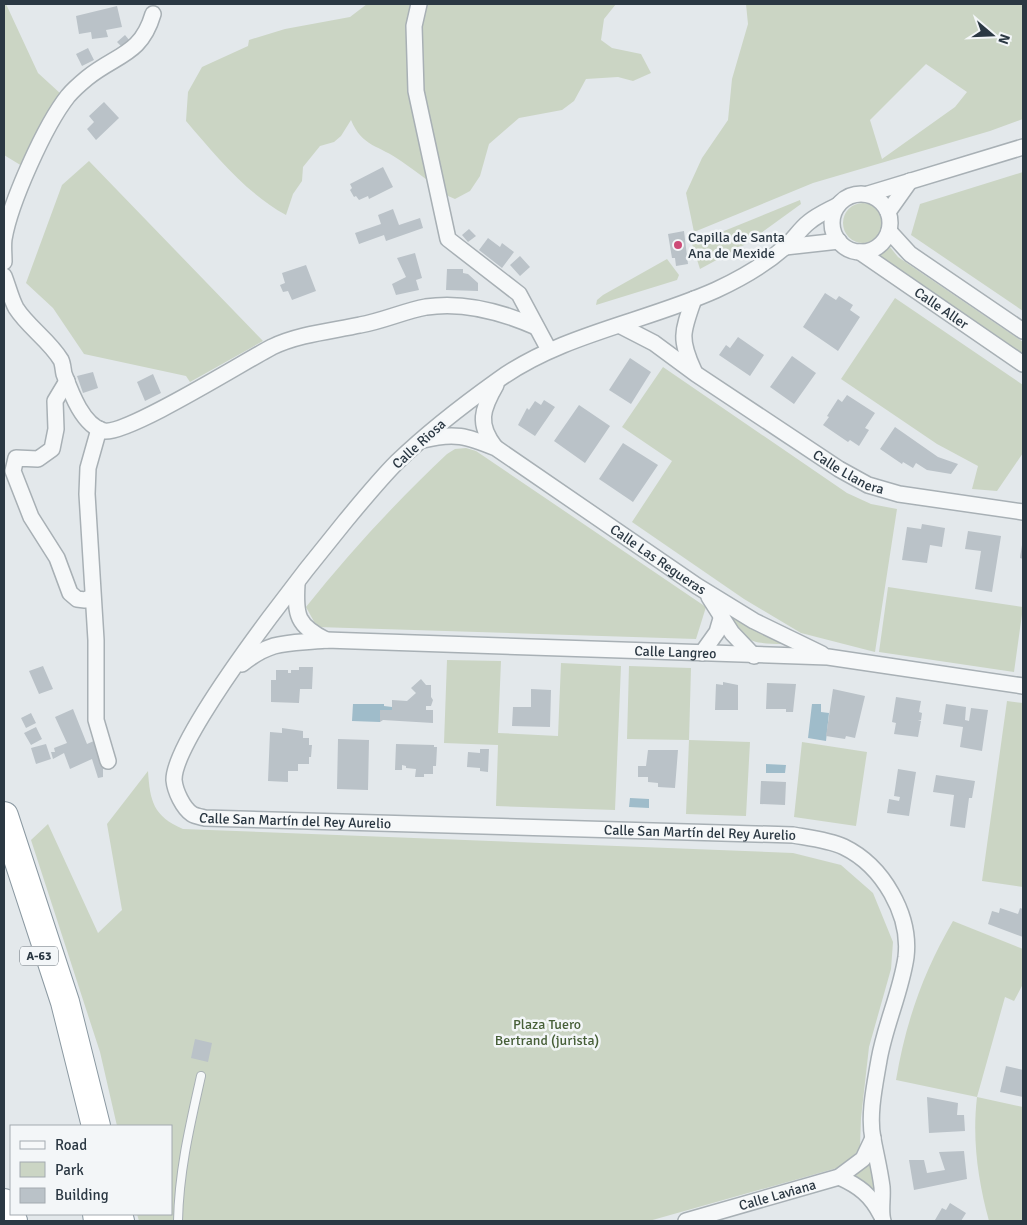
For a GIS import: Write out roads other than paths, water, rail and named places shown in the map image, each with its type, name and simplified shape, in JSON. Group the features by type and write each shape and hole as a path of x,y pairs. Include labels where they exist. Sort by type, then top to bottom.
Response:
{"highway":[{"path":"4,816 65,1002 96,1125"},
{"name":"A-63","path":"4,821 75,1091 81,1125"},
{"path":"4,1203 12,1221"}],"street":[{"path":"419,4 414,26 416,91 448,239 519,294 548,350"},
{"path":"4,262 4,239 13,208 38,148 68,96 88,77 132,51 149,28 153,14"},
{"path":"868,194 880,201 888,212 889,231 879,246 860,252 846,248 839,242 832,224 833,214 838,205 848,197 868,194 1023,147"},
{"path":"888,212 910,181"},
{"name":"Calle Riosa","path":"174,781 178,759 256,636 359,504 420,441 500,378 548,350 694,300 743,276 785,247 809,221 838,205"},
{"name":"Calle Aller","path":"889,231 910,254 1023,331"},
{"name":"Calle Riosa","path":"785,247 839,242"},
{"name":"Calle Aller","path":"860,252 1023,364"},
{"path":"4,276 16,308 61,361 67,381 77,403 93,427 106,431 128,424 205,387 273,347 303,337 370,323 426,307 454,306 483,309 512,317 536,327"},
{"path":"694,300 684,327 684,348 696,374"},
{"name":"Calle Llanera","path":"621,326 654,343 696,374 840,470 868,485 899,494 1023,512"},
{"name":"Calle Las Regueras","path":"496,448 486,435 482,423 488,398 500,378"},
{"path":"67,381 55,401 56,429 52,450 38,459 16,458 13,471 32,517 57,558 70,593 77,599 85,600 92,597"},
{"path":"99,429 88,468 86,494 92,565 92,597 97,669 96,720 108,761"},
{"name":"Calle Las Regueras","path":"420,441 443,435 459,434 496,448 697,586 754,621 828,657"},
{"path":"297,584 295,607 306,630 326,640"},
{"path":"697,586 714,601 732,632 754,656"},
{"path":"702,653 717,632 722,615"},
{"name":"Calle Langreo","path":"232,673 255,653 275,644 326,640 754,656 828,657 1023,686"},
{"name":"Calle San Martín del Rey Aurelio","path":"174,781 180,801 191,814 206,818 793,835 843,846 862,859 886,884 896,904 906,940 902,972 885,1029 873,1113 873,1138 878,1154 883,1199 882,1218"},
{"name":"Calle Laviana","path":"686,1221 839,1177 855,1167 862,1159 873,1138"},
{"path":"839,1177 857,1184 874,1202 882,1218"}],"lane":[{"path":"178,1221 183,1157 201,1076"}],"water":[{"path":"353,704 384,704 384,706 392,707 392,710 380,710 380,722 352,721"},
{"path":"812,704 821,704 821,712 829,713 826,741 808,738"},
{"path":"766,764 786,765 785,773 766,773"},
{"path":"630,798 649,799 649,808 629,807"}],"place":[{"name":"Capilla de Santa Ana de Mexide","path":"678,245"}],"park label":[{"name":"Plaza Tuero Bertrand (jurista)","path":"547,1032"}]}
